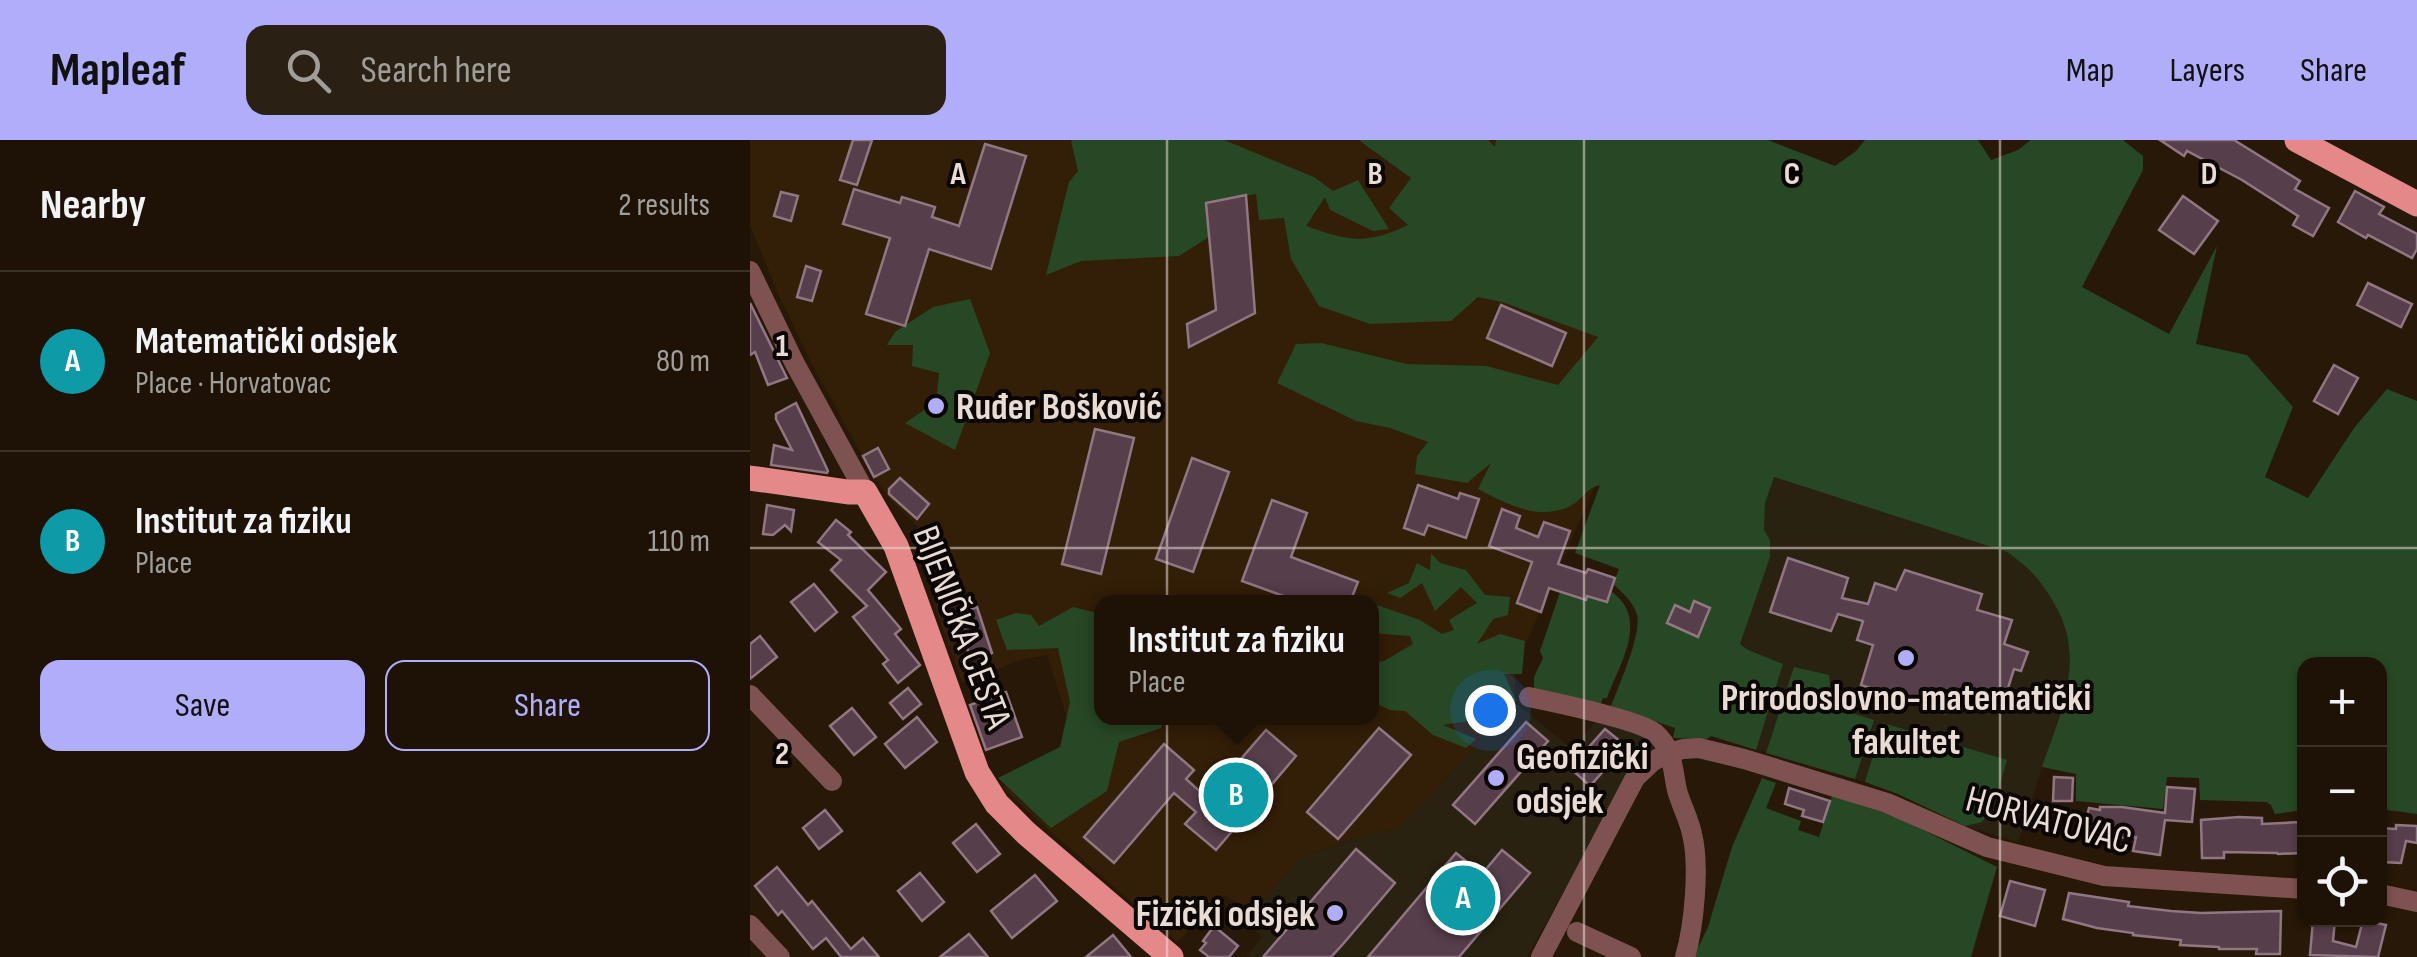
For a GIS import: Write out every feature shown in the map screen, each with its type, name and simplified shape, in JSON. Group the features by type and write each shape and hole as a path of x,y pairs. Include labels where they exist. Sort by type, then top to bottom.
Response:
{"main road":[{"path":"2297,140 2417,204"},
{"path":"750,478 865,492"},
{"name":"BIJENIČKA CESTA","path":"865,492 896,546 977,772 997,804 1170,957"}],"street":[{"name":"BIJENIČKA CESTA","path":"750,271 865,492"},
{"path":"750,694 832,781"},
{"path":"1529,696 1647,728 1669,753 1692,834 1696,868 1685,957"},
{"name":"HORVATOVAC","path":"1669,753 1699,748 1744,759 1888,803 1987,847 2104,876 2297,889"},
{"path":"1541,957 1629,787 1642,771 1669,753"},
{"path":"2387,896 2417,902"},
{"path":"750,925 780,957"},
{"path":"1577,932 1631,957"}],"shaded area":[{"path":"750,140 1687,140 1606,461 1516,666 1514,702 1396,829 1300,858 1244,921 1245,907 1224,895 1177,942 1002,787 1074,740 1047,655 962,682 932,600 940,586 941,573 931,540 891,501 874,477 779,296 750,225"},
{"name":"Prirodoslovno-matematički fakultet","path":"1773,477 2007,552 2028,566 2045,587 2065,621 2071,654 2068,688 2018,842 1965,826 1865,782 1711,736 1753,604 1765,503"},
{"name":"Prirodoslovno-matematički fakultet","path":"1514,702 1572,749 1598,719 1643,732 1655,749 1633,768 1527,957 1246,957 1262,937 1244,921 1300,858 1396,829"}],"green space":[{"path":"1224,140 1314,177 1333,191 1358,180 1389,229 1373,231 1330,210 1325,197 1306,226 1357,239 1380,236 1408,225 1389,208 1411,178 1361,140 1488,140 1495,147 1496,140 1768,140 1835,166 1865,140 1978,140 1991,160 2018,150 2031,140 2123,140 2143,156 2143,170 2082,287 2169,334 2217,246 2196,344 2247,355 2293,407 2265,477 2308,498 2354,428 2387,389 2417,401 2417,814 2387,810 2387,657 2297,657 2297,811 2275,814 2266,802 2200,800 2199,778 2167,777 2163,809 2076,801 2076,774 2042,767 2063,705 2070,664 2064,624 2034,574 2007,552 1774,477 1765,503 1764,530 1770,540 1770,557 1740,644 1783,664 1756,750 1711,736 1673,738 1675,728 1611,706 1638,624 1633,606 1613,584 1619,569 1575,553 1600,485 1575,503 1551,512 1513,506 1478,489 1491,463 1467,483 1415,474 1417,456 1428,442 1356,421 1277,383 1296,344 1321,343 1407,364 1486,366 1558,385 1598,337 1478,297 1451,321 1370,324 1319,306 1291,259 1284,218 1259,220 1256,194 1207,203 1209,237 1179,256 1081,261 1046,275 1069,182 1078,171 1071,141"},
{"path":"970,299 990,353 955,450 905,423 936,402 939,373 912,366 913,345 887,345 895,332 933,307"},
{"path":"1431,553 1440,563 1466,570 1485,595 1510,597 1508,615 1493,619 1477,644 1500,634 1525,641 1522,674 1504,674 1516,700 1502,716 1443,725 1476,739 1466,748 1433,735 1405,711 1379,705 1379,662 1413,644 1410,636 1379,634 1379,606 1420,620 1442,634 1454,630 1449,620 1477,603 1461,587 1435,611 1422,583 1400,598 1387,593 1409,583 1417,563 1430,570"},
{"path":"1611,591 1623,602 1630,628 1629,642 1607,698 1603,698 1599,708 1534,692 1534,677 1543,658 1540,651 1560,592 1607,602"},
{"path":"1073,607 1094,612 1094,725 1162,725 1119,742 1107,791 1051,828 998,778 1060,747 1070,702 1058,648 1007,650 996,620 1016,613 1031,615 1039,626"},
{"path":"1794,667 1829,675 1832,707 1874,720 1855,779 1766,753"},
{"path":"1883,723 2007,760 1993,808 1982,822 1965,826 1865,782"},
{"path":"1762,778 1776,783 1766,808 1801,821 1798,830 1819,837 1832,796 1897,817 1997,867 1971,957 1695,957 1732,847"}],"building":[{"path":"853,140 872,140 857,185 840,180"},
{"path":"2160,140 2234,140 2300,181 2295,189 2329,208 2313,236 2293,225 2298,216 2242,180 2187,151 2184,156"},
{"path":"985,144 1026,156 991,269 929,249 905,326 866,314 890,238 843,224 854,189 900,203 902,197 935,207 932,217 959,226"},
{"path":"2355,191 2384,207 2379,214 2417,234 2417,249 2412,258 2338,222"},
{"path":"781,192 798,196 791,221 774,216"},
{"path":"1246,195 1255,313 1189,347 1187,324 1216,310 1206,203"},
{"path":"2183,196 2218,221 2194,254 2159,230"},
{"path":"806,266 821,271 812,301 797,297"},
{"path":"2368,283 2412,304 2401,327 2357,305"},
{"path":"750,303 787,378 768,385 755,352 750,355"},
{"path":"1501,305 1566,333 1552,366 1487,338"},
{"path":"2334,365 2358,378 2338,414 2314,401"},
{"path":"796,403 827,473 771,465 774,445 792,450 776,414"},
{"path":"1095,429 1134,438 1101,574 1062,564"},
{"path":"878,448 889,469 874,477 863,456"},
{"path":"1192,458 1229,472 1193,572 1156,559"},
{"path":"900,478 929,504 917,519 889,494"},
{"path":"1418,485 1458,499 1460,493 1479,499 1466,538 1428,525 1424,535 1404,528"},
{"path":"1272,500 1307,513 1291,557 1358,582 1353,595 1281,595 1242,581"},
{"path":"767,505 794,510 791,531 785,525 773,535 763,534"},
{"path":"1502,509 1520,516 1516,528 1538,537 1544,522 1570,531 1558,564 1615,578 1607,602 1549,588 1541,612 1517,603 1532,562 1489,546"},
{"path":"836,520 886,572 868,590 901,629 895,634 920,665 898,683 883,664 888,660 853,617 867,606 831,570 841,560 818,542"},
{"path":"1788,558 1848,578 1842,598 1868,604 1875,583 1896,590 1905,570 1982,594 1977,610 2012,620 2004,644 2028,652 2021,671 2014,669 2002,707 1951,691 1944,713 1861,685 1873,645 1857,640 1863,621 1838,614 1831,631 1770,612"},
{"path":"814,584 837,612 815,631 791,602"},
{"path":"1694,601 1710,608 1698,637 1667,623 1675,605 1690,612"},
{"path":"977,607 992,653 971,660 956,614"},
{"path":"760,636 777,657 750,679 750,644"},
{"path":"908,688 921,704 903,719 890,703"},
{"path":"1006,692 1022,737 986,750 970,705"},
{"path":"852,708 876,737 854,755 830,726"},
{"path":"917,717 937,742 905,768 885,744"},
{"name":"Geofizički odsjek","path":"1526,722 1548,741 1475,824 1453,805"},
{"path":"1379,728 1411,755 1338,839 1307,812"},
{"path":"1605,729 1626,746 1590,786 1570,768"},
{"path":"1266,730 1296,756 1216,850 1185,824 1196,812 1174,793 1114,863 1084,837 1164,744 1194,770 1186,779 1207,798"},
{"path":"2054,777 2073,778 2072,801 2053,801"},
{"path":"2167,787 2195,789 2192,822 2165,820 2160,855 2133,851 2136,837 2082,836 2089,808 2122,807 2165,813"},
{"path":"1789,788 1830,801 1823,822 1802,816 1804,810 1785,804"},
{"path":"825,810 842,831 819,849 803,828"},
{"path":"2239,817 2262,818 2262,824 2297,822 2297,853 2224,852 2224,858 2202,858 2201,820"},
{"path":"976,824 1000,854 977,872 953,843"},
{"path":"2396,825 2417,826 2417,843 2406,841 2401,863 2387,862 2387,828 2396,829"},
{"name":"Fizički odsjek","path":"1356,849 1395,883 1343,944 1331,957 1263,957"},
{"path":"1502,850 1530,873 1459,957 1368,957 1456,853 1482,874"},
{"path":"777,867 808,905 812,901 851,949 863,938 879,957 841,957 826,938 813,949 755,886"},
{"path":"920,873 944,902 922,921 898,891"},
{"path":"1035,875 1057,901 1012,938 991,911"},
{"path":"2010,881 2045,890 2035,926 2000,916"},
{"path":"2069,893 2171,911 2281,911 2280,954 2180,945 2181,940 2133,935 2063,919"},
{"path":"1214,926 1238,946 1229,957 1209,957 1200,950"},
{"path":"2312,927 2334,927 2333,941 2356,947 2361,927 2386,927 2378,957 2310,955"},
{"path":"969,934 988,957 940,957"},
{"path":"1113,935 1131,957 1086,957"}],"place":[{"name":"Ruđer Bošković","path":"936,406"},
{"name":"Prirodoslovno-matematički fakultet","path":"1906,658"},
{"name":"Geofizički odsjek","path":"1496,778"},
{"name":"Institut za fiziku","path":"1236,795"},
{"name":"Matematički odsjek","path":"1463,898"},
{"name":"Fizički odsjek","path":"1335,913"}]}
